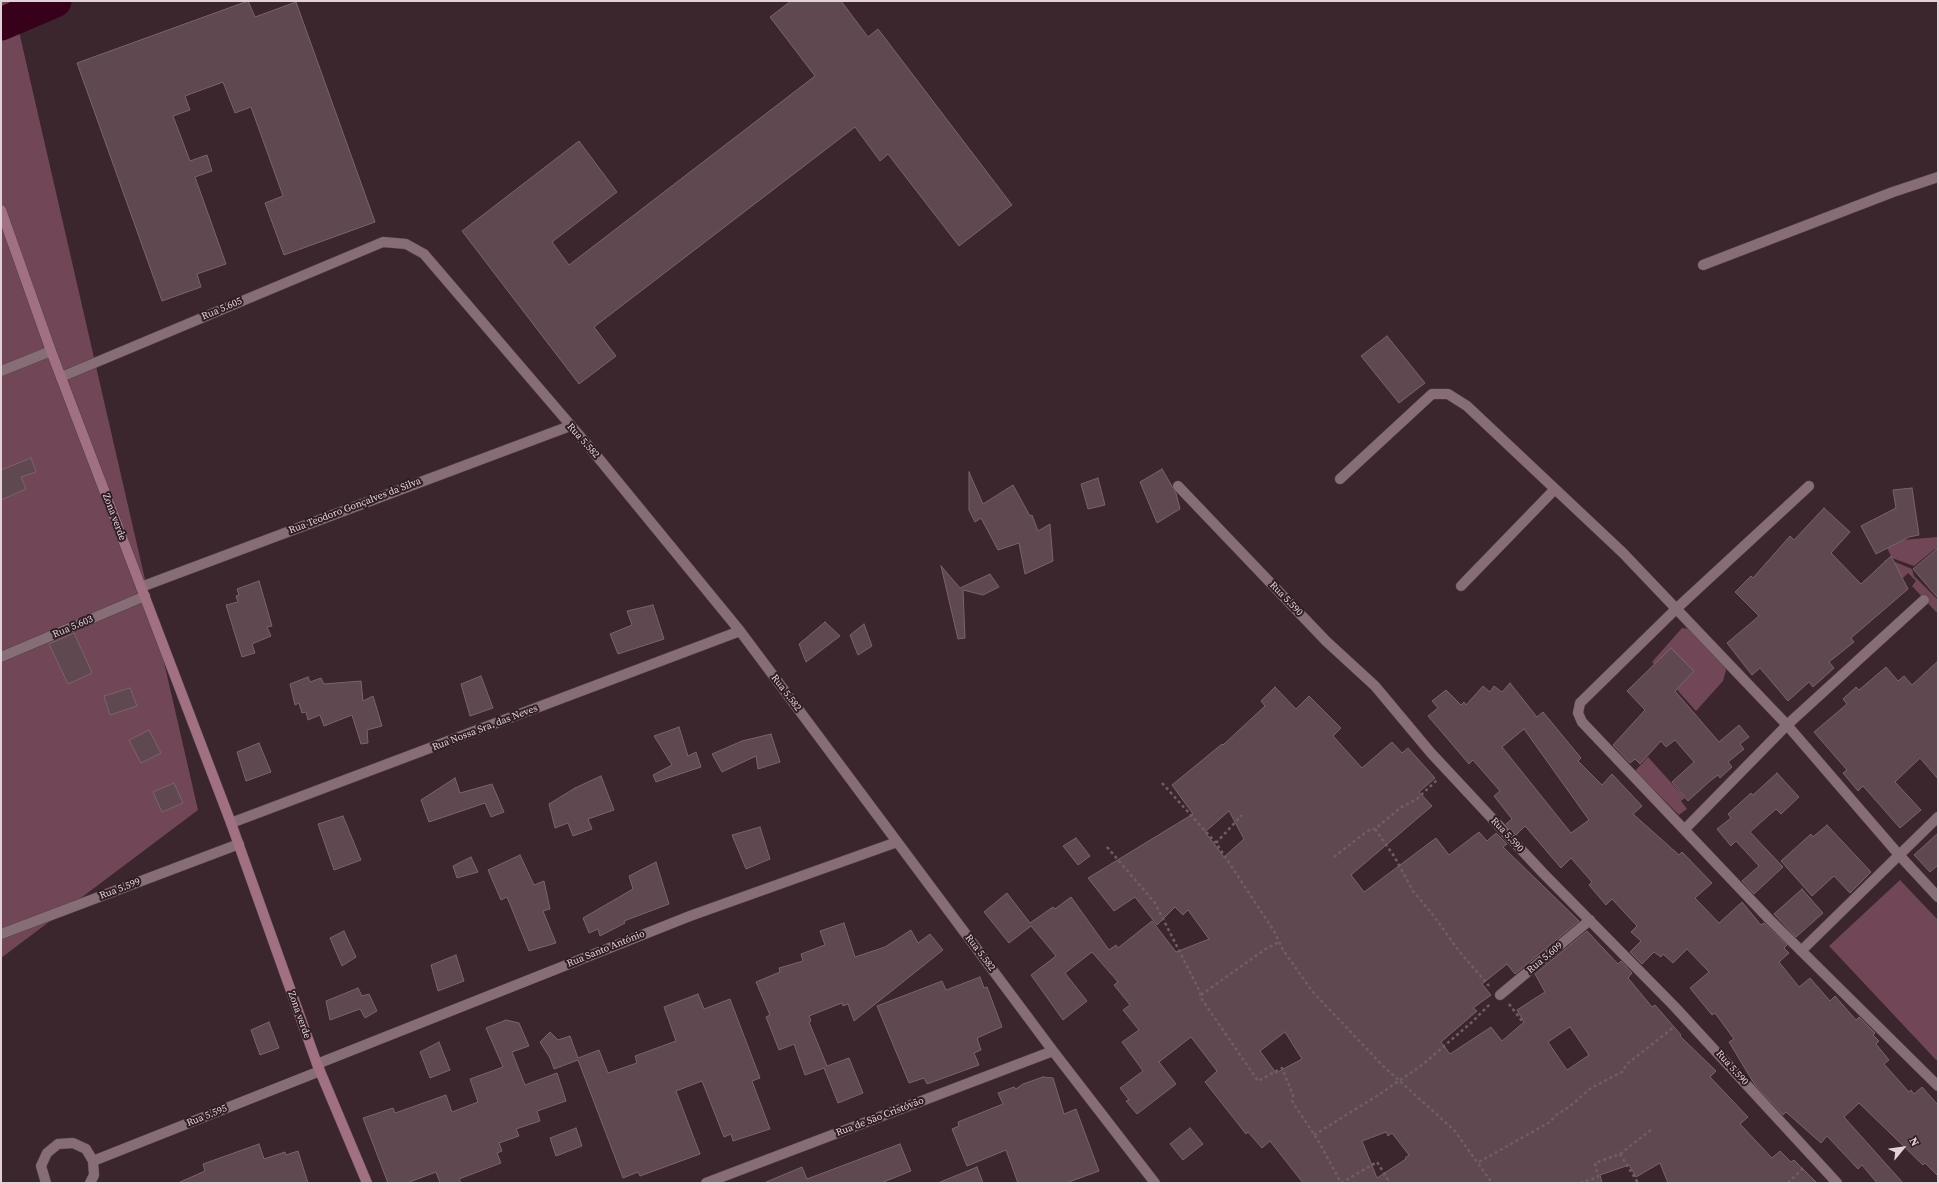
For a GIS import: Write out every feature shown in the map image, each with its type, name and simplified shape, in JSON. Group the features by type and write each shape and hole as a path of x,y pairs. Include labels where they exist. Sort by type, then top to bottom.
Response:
{"street":[{"path":"1703,265 1892,192 1938,176"},
{"name":"Zona verde","path":"1,210 51,351 231,823 318,1068 367,1183"},
{"name":"Rua 5.605","path":"61,377 383,242"},
{"name":"Rua 5.582","path":"383,242 406,244 424,254 591,449 740,631 1054,1051 1155,1183"},
{"path":"1,371 51,351"},
{"path":"1340,479 1432,394 1448,394 1467,406 1555,489 1676,608 1787,725 1900,856 1938,897"},
{"name":"Rua Teodoro Gonçalves da Silva","path":"143,592 570,426"},
{"name":"Rua 5.590","path":"1178,486 1326,641 1375,686 1448,771 1685,1017 1837,1183"},
{"path":"1809,486 1676,608 1580,703 1578,713 1582,722 1801,951 1938,1086"},
{"path":"1461,586 1555,489"},
{"name":"Rua 5.603","path":"1,657 143,592"},
{"path":"1685,829 1787,725 1924,600"},
{"name":"Rua Nossa Sra. das Neves","path":"231,823 740,631"},
{"path":"1801,951 1900,856 1938,817"},
{"name":"Rua Santo António","path":"318,1068 690,916 897,842"},
{"name":"Rua 5.599","path":"1,934 238,844"},
{"name":"Rua 5.609","path":"1500,995 1590,920"},
{"name":"Rua de São Cristóvão","path":"706,1183 1054,1051"},
{"name":"Rua 5.595","path":"94,1161 318,1068"},
{"path":"42,1182 41,1166 47,1153 58,1144 73,1143 86,1149 94,1161 94,1174 90,1183"}],"path":[{"path":"1334,858 1400,808 1417,799 1448,771"},
{"path":"1162,783 1216,843 1312,991 1354,1037 1454,1130 1479,1162 1492,1183"},
{"path":"1216,843 1242,815"},
{"path":"1374,829 1394,856 1413,892 1464,958 1494,992 1506,999 1522,1022"},
{"path":"1107,847 1155,903 1201,995 1258,1081 1282,1068 1293,1095 1292,1101 1341,1183 1377,1162 1390,1183"},
{"path":"1201,995 1264,950 1279,942"},
{"path":"1314,1136 1422,1065 1472,1022 1500,995"},
{"path":"1479,1162 1550,1122 1556,1115 1591,1088 1622,1072 1627,1064 1685,1017"},
{"path":"1580,1183 1598,1177 1595,1163 1620,1154 1652,1129"},
{"path":"1620,1154 1638,1183"},
{"path":"1788,1183 1813,1157"}],"shaded area":[{"path":"1,1 12,1 198,810 1,958"},
{"path":"1938,537 1938,552 1935,549 1914,566 1892,558 1887,548 1902,540"},
{"path":"1888,559 1912,569 1914,576 1938,600 1938,614 1912,586 1916,581 1908,573 1903,578 1884,561"},
{"path":"1682,628 1689,629 1724,664 1726,670 1723,681 1696,711 1652,662"},
{"path":"1648,757 1685,798 1681,801 1687,809 1679,815 1635,771"},
{"path":"1900,880 1938,920 1938,1062 1829,946"}],"building":[{"path":"248,1 255,17 296,2 375,222 284,255 265,203 283,196 251,107 235,113 223,82 185,96 190,110 173,116 190,161 207,155 212,171 195,177 226,264 197,274 201,287 162,301 77,63"},
{"path":"791,1 841,1 868,37 878,29 1012,205 959,246 888,154 880,161 855,127 594,327 616,356 579,384 462,231 579,141 617,192 552,242 569,265 815,76 770,17"},
{"path":"1387,336 1425,383 1399,403 1361,356"},
{"path":"31,458 36,472 21,477 26,489 1,500 1,470"},
{"path":"1162,469 1176,493 1180,509 1157,523 1140,482"},
{"path":"969,472 983,504 1013,485 1030,516 1032,515 1038,531 1050,524 1053,561 1025,574 1019,543 998,550 981,518 975,522 969,510"},
{"path":"1098,478 1105,505 1088,509 1081,484"},
{"path":"1912,488 1919,535 1909,537 1876,554 1861,526 1896,508 1893,490"},
{"path":"1824,508 1850,532 1831,553 1861,584 1891,556 1908,589 1851,638 1854,642 1829,662 1834,668 1813,687 1809,682 1788,701 1760,668 1752,675 1727,643 1759,616 1735,592 1751,576 1753,578 1790,536 1794,540"},
{"path":"1938,548 1938,598 1913,569"},
{"path":"941,566 960,588 990,574 999,587 983,595 963,590 965,638 958,639"},
{"path":"259,581 272,626 267,627 271,636 252,644 255,653 242,657 226,605 238,602 236,596 239,595 237,589"},
{"path":"653,605 664,639 618,654 610,634 632,625 627,611"},
{"path":"825,622 840,636 806,662 799,644"},
{"path":"864,624 872,646 858,655 850,635"},
{"path":"74,633 92,673 68,684 49,644"},
{"path":"1671,648 1694,671 1675,691 1719,742 1739,725 1749,737 1740,744 1744,749 1728,762 1732,767 1720,778 1718,775 1710,781 1688,801 1672,782 1694,762 1675,740 1666,747 1661,741 1640,764 1635,759 1630,763 1613,745 1645,710 1627,691"},
{"path":"1938,661 1938,779 1920,758 1895,782 1921,810 1900,828 1863,786 1858,791 1843,773 1847,770 1814,732 1847,704 1843,699 1856,687 1859,690 1886,667 1898,681 1904,676 1912,685"},
{"path":"481,676 493,708 470,716 461,684"},
{"path":"308,677 310,682 321,678 324,684 361,681 363,701 373,696 382,726 367,730 368,743 361,744 352,715 324,726 320,715 308,720 306,712 302,713 299,703 295,705 290,684"},
{"path":"1510,683 1537,717 1543,712 1581,758 1578,761 1602,785 1612,774 1642,806 1633,814 1679,855 1682,852 1712,883 1695,898 1719,923 1742,902 1761,925 1764,923 1787,945 1784,948 1789,953 1779,962 1799,987 1810,978 1830,1001 1835,996 1856,1020 1859,1017 1875,1033 1873,1035 1879,1041 1876,1044 1889,1060 1884,1064 1909,1092 1911,1090 1914,1094 1922,1087 1938,1105 1938,1176 1925,1163 1923,1165 1859,1103 1844,1117 1903,1183 1877,1183 1862,1165 1858,1169 1827,1136 1821,1143 1786,1112 1783,1115 1755,1085 1729,1042 1734,1039 1715,1013 1712,1015 1690,988 1709,972 1687,949 1673,963 1663,954 1661,957 1654,952 1642,964 1630,952 1641,941 1631,932 1637,926 1612,899 1606,905 1589,885 1592,882 1571,858 1561,868 1525,826 1516,835 1506,824 1512,819 1494,796 1500,791 1473,760 1469,764 1428,716 1438,708 1432,701 1446,690 1461,705 1464,702 1466,705 1483,686 1490,692 1494,686 1502,692","holes":["1524,729 1589,820 1571,833 1502,747"]},
{"path":"1275,687 1296,709 1309,696 1341,728 1333,736 1362,768 1392,742 1402,753 1408,748 1435,778 1419,792 1432,806 1351,875 1364,892 1436,838 1449,855 1479,832 1487,841 1496,833 1507,844 1503,847 1579,921 1515,974 1507,964 1482,984 1491,995 1473,1008 1477,1011 1441,1042 1450,1054 1491,1027 1502,1041 1524,1022 1517,1010 1545,992 1535,974 1587,931 1618,964 1621,961 1632,973 1628,978 1652,1007 1655,1005 1681,1035 1680,1036 1716,1071 1710,1077 1748,1117 1740,1124 1772,1158 1780,1151 1791,1162 1794,1160 1817,1183 1668,1183 1660,1163 1636,1177 1629,1165 1600,1175 1602,1183 1303,1183 1270,1141 1262,1148 1248,1132 1246,1134 1205,1082 1217,1071 1191,1037 1159,1062 1176,1084 1137,1114 1126,1101 1129,1100 1120,1088 1143,1071 1122,1042 1139,1030 1123,1010 1130,1005 1114,985 1118,982 1092,952 1065,973 1087,1001 1063,1020 1031,975 1056,956 1031,926 1009,943 984,912 1007,893 1030,923 1053,907 1055,909 1071,897 1109,950 1116,945 1118,948 1152,921 1176,952 1209,939 1188,910 1183,915 1175,907 1157,925 1135,897 1114,911 1088,878 1193,814 1172,785 1222,744 1223,745 1265,706 1261,701","holes":["1229,811 1244,839 1224,857 1205,832","1570,1027 1589,1055 1567,1070 1548,1042","1285,1032 1302,1059 1276,1073 1260,1051","1386,1132 1388,1136 1392,1133 1409,1155 1405,1158 1406,1159 1377,1178 1362,1141"]},
{"path":"130,688 137,706 110,715 104,696"},
{"path":"679,727 688,756 696,752 701,767 656,782 653,775 672,765 654,736"},
{"path":"149,730 161,753 141,763 129,740"},
{"path":"771,734 780,762 758,769 756,756 722,772 712,754 742,741"},
{"path":"259,743 271,772 246,781 237,752"},
{"path":"1777,773 1799,797 1781,814 1776,809 1750,832 1783,867 1754,894 1742,881 1759,866 1736,841 1731,846 1717,829 1731,818 1728,814 1751,793 1753,795"},
{"path":"601,776 614,810 588,819 592,829 573,836 568,823 555,828 549,804 575,788"},
{"path":"455,778 460,793 492,784 504,812 491,817 485,803 429,822 421,800"},
{"path":"174,783 183,803 162,812 153,792"},
{"path":"343,816 361,860 334,870 318,824"},
{"path":"1827,825 1871,872 1850,893 1834,876 1812,896 1781,861 1811,834 1813,837"},
{"path":"760,827 770,859 746,869 732,835"},
{"path":"1938,833 1938,865 1930,872 1914,855"},
{"path":"1076,838 1090,856 1078,865 1063,846"},
{"path":"520,855 534,885 544,881 550,909 543,911 556,943 529,951 507,897 501,900 488,870"},
{"path":"471,857 478,872 457,878 453,866"},
{"path":"656,862 669,904 624,921 625,923 600,936 598,929 589,933 583,918 633,889 629,876"},
{"path":"1802,889 1823,913 1796,937 1774,914"},
{"path":"844,923 855,957 885,947 911,930 918,943 930,934 943,950 854,1021 848,1004 843,1006 842,1003 809,1016 811,1021 809,1022 827,1066 849,1058 863,1093 838,1103 824,1068 805,1075 794,1044 779,1050 766,1017 770,1015 756,982 780,972 779,968 803,961 801,954 825,945 820,931"},
{"path":"344,931 356,957 342,966 330,938"},
{"path":"456,955 464,981 438,991 431,965"},
{"path":"980,977 984,988 987,987 1002,1027 977,1038 981,1050 974,1053 979,1065 927,1084 924,1078 909,1083 877,1006 942,981 946,990"},
{"path":"358,988 362,996 369,994 377,1011 365,1018 360,1009 330,1020 326,1001"},
{"path":"698,994 704,1009 730,999 760,1078 752,1081 770,1129 733,1141 731,1134 724,1137 702,1081 676,1091 700,1154 640,1176 638,1172 623,1178 578,1060 554,1069 550,1058 540,1042 550,1032 558,1040 570,1036 578,1058 599,1050 608,1073 637,1063 635,1056 676,1041 664,1007"},
{"path":"506,1020 519,1023 529,1046 512,1052 525,1085 557,1073 566,1101 537,1111 540,1121 516,1129 519,1136 499,1143 502,1151 497,1153 501,1163 459,1179 461,1183 440,1183 436,1172 407,1183 388,1183 363,1118 393,1108 395,1113 446,1095 452,1112 478,1102 470,1079 503,1067 486,1028"},
{"path":"269,1022 279,1048 260,1055 251,1030"},
{"path":"439,1042 450,1070 430,1078 420,1052"},
{"path":"1043,1077 1053,1078 1064,1114 1076,1109 1099,1171 1066,1183 1018,1183 1006,1150 967,1166 952,1129 959,1126 958,1122 1003,1104 998,1093 1014,1087 1016,1089 1023,1084"},
{"path":"576,1128 582,1146 556,1156 550,1138"},
{"path":"1190,1128 1203,1144 1183,1160 1170,1144"},
{"path":"259,1144 264,1159 285,1152 286,1155 298,1151 308,1183 178,1183 205,1171 203,1164"},
{"path":"900,1144 911,1171 881,1183 764,1183 802,1167 807,1179"},
{"path":"977,1167 983,1183 938,1183"}],"waterway":[{"path":"1,24 55,1"}]}
